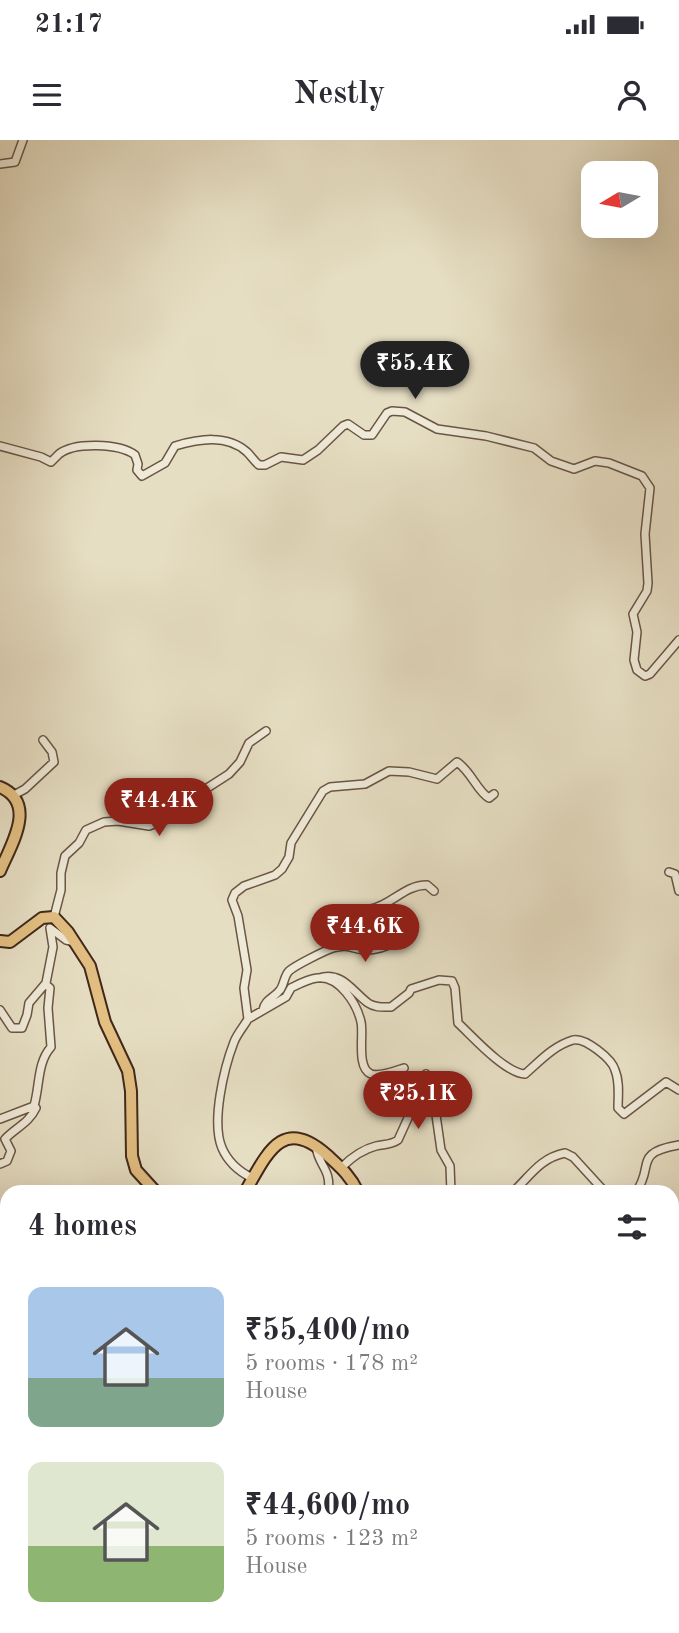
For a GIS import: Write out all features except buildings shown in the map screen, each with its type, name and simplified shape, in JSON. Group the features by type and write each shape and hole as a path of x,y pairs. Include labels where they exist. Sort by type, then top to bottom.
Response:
{"main road":[{"path":"0,787 14,795 19,805 20,823 0,872"},
{"path":"0,940 10,942 42,918 54,917 90,966 105,1022 128,1071 131,1091 131,1148 136,1170 150,1185"},
{"path":"249,1185 262,1162 285,1140 297,1137 316,1145 342,1167 354,1185"}],"street":[{"path":"0,164 15,162 23,140"},
{"path":"0,446 51,462 66,451 101,445 120,447 135,455 137,470 142,476 165,463 175,446 208,439 229,442 249,453 259,465 265,465 281,457 298,460 306,458 348,424 364,436 372,435 387,413 399,410 437,429 486,436 534,448 551,461 574,469 595,461 609,463 642,476 650,488 645,534 647,591 633,614 637,632 634,660 637,670 645,676 650,674 679,640"},
{"path":"54,917 61,890 62,865 69,851 79,843 86,830 104,822 118,821 143,826 162,822 229,774 240,762 249,743 266,731"},
{"path":"14,795 25,789 54,762 52,752 43,740"},
{"path":"248,1019 244,988 247,970 238,916 232,900 235,893 244,886 282,869 289,857 291,843 326,788 365,784 389,771 409,772 437,779 457,762 478,784 483,794 489,798 494,794"},
{"path":"669,872 675,874 679,891"},
{"path":"263,1010 266,1001 279,992 288,972 321,954 346,946 367,950 395,943 403,930 403,917 372,914 369,912 371,909 387,904 416,886 427,885 434,891"},
{"path":"0,1010 12,1028 22,1028 29,1003 46,984 54,946 50,929 75,943"},
{"path":"253,1178 241,1172 225,1156 219,1139 222,1082 235,1040 248,1019 286,997 291,988 327,975 337,977 350,985 369,1003 391,1007 410,993 411,989 439,980 450,980 454,985 458,1023 516,1073 525,1074 537,1061 566,1043 579,1040 590,1044 616,1071 618,1108 624,1114 666,1082 679,1090"},
{"path":"318,978 328,980 346,992 358,1011 362,1025 362,1058 366,1070 375,1074 404,1069"},
{"path":"0,1164 6,1161 11,1151 5,1139 36,1110 34,1106 40,1064 51,1047 48,1008 50,988 46,984"},
{"path":"342,1167 365,1151 398,1140 426,1074 433,1092 441,1150 450,1166 451,1185"},
{"path":"0,1119 34,1106"},
{"path":"316,1145 318,1156 330,1176 329,1185"},
{"path":"641,1185 645,1165 650,1156 679,1145"},
{"path":"519,1185 548,1158 562,1153 573,1157 599,1185"}]}
